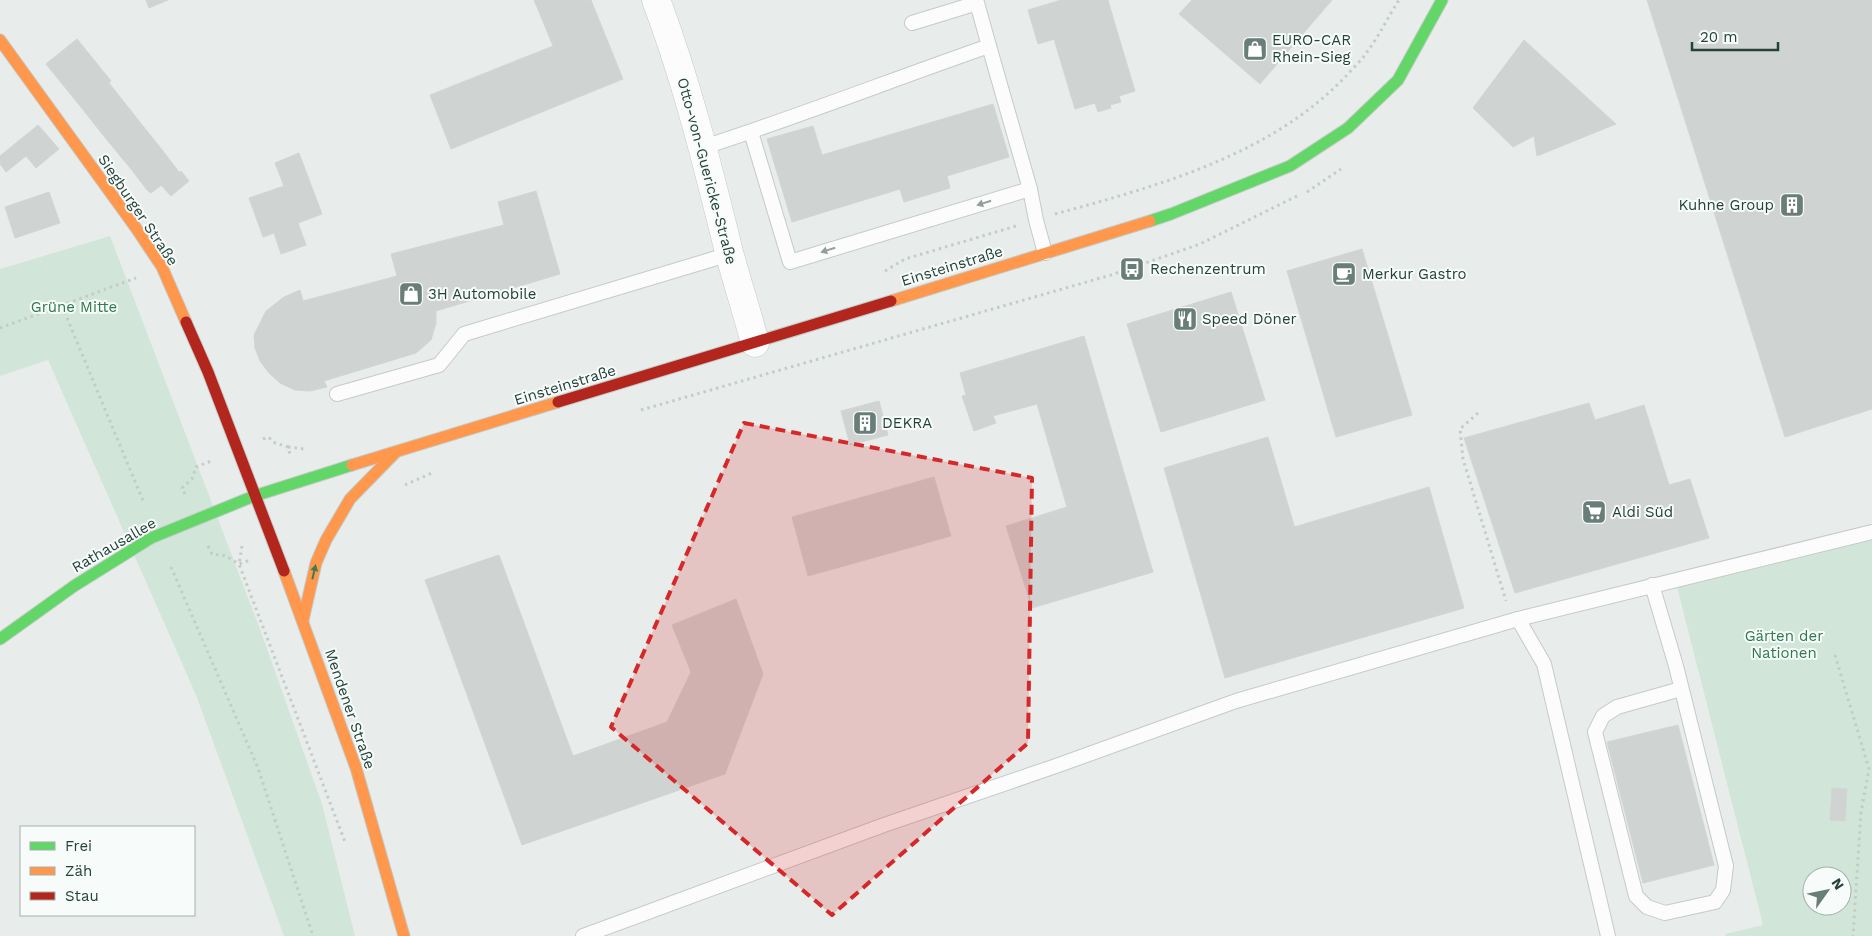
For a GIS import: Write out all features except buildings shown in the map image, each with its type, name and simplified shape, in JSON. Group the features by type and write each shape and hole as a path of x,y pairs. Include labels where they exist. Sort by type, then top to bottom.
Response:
{"street":[{"name":"Otto-von-Guericke-Straße","path":"656,0 704,147 730,254 755,343"},
{"name":"Einsteinstraße","path":"254,496 398,450 755,343 1171,214 1290,166 1348,128 1398,80 1442,0"},
{"name":"Siegburger Straße","path":"0,40 162,267 208,372 254,496"},
{"name":"Einsteinstraße","path":"303,620 316,563 326,540 350,498 398,450"},
{"name":"Mendener Straße","path":"254,496 303,620 356,768 404,936"},
{"name":"Rathausallee","path":"0,638 74,586 151,538 254,496"}],"lane":[{"path":"912,23 977,3 1030,189 1045,253"},
{"path":"704,147 989,46"},
{"path":"750,132 790,262 1030,189"},
{"path":"337,394 439,366 464,334 730,254"},
{"path":"583,936 884,825 1236,702 1515,620 1872,532"},
{"path":"1652,585 1681,689 1726,866 1723,890 1714,902 1665,913 1647,907 1636,896 1595,732 1603,716 1616,707 1681,689"},
{"path":"1515,620 1544,664 1608,936"}],"path":[{"path":"884,272 905,260 1157,184 1216,162 1271,136 1327,96 1367,53 1399,0"},
{"path":"0,328 120,285 162,267"},
{"path":"62,306 144,503"},
{"path":"1478,412 1460,429 1463,459 1515,620"},
{"path":"288,447 311,450"},
{"path":"239,564 348,848"},
{"path":"171,567 258,768 313,936"},
{"path":"1835,655 1869,769 1861,812 1853,936"}],"highlighted area":[{"path":"744,423 1032,478 1028,743 832,915 611,727"}],"green space":[{"name":"Grüne Mitte","path":"110,236 260,629 322,804 355,936 284,936 196,695 48,360 0,376 0,269"},
{"name":"Gärten der Nationen","path":"1872,532 1872,936 1726,936 1725,934 1763,925 1675,579"}],"traffic: fast":[{"path":"1150,221 1290,166 1348,128 1398,80 1442,0"},
{"path":"0,639 74,586 151,538 254,496 352,465"}],"traffic: slow":[{"path":"0,40 162,267 186,322"},
{"path":"891,301 1150,221"},
{"path":"352,465 558,402"},
{"path":"303,620 316,563 326,540 350,499 395,453"},
{"path":"284,571 356,768 404,936"}],"traffic: jam":[{"path":"558,402 891,301"},
{"path":"186,322 208,372 284,571"}],"place":[{"name":"EURO-CAR Rhein-Sieg","path":"1255,49"},
{"name":"Kuhne Group","path":"1792,205"},
{"name":"Rechenzentrum","path":"1132,269"},
{"name":"Merkur Gastro","path":"1344,274"},
{"name":"3H Automobile","path":"411,294"},
{"name":"Speed Döner","path":"1185,319"},
{"name":"DEKRA","path":"865,423"},
{"name":"Aldi Süd","path":"1594,512"}]}
